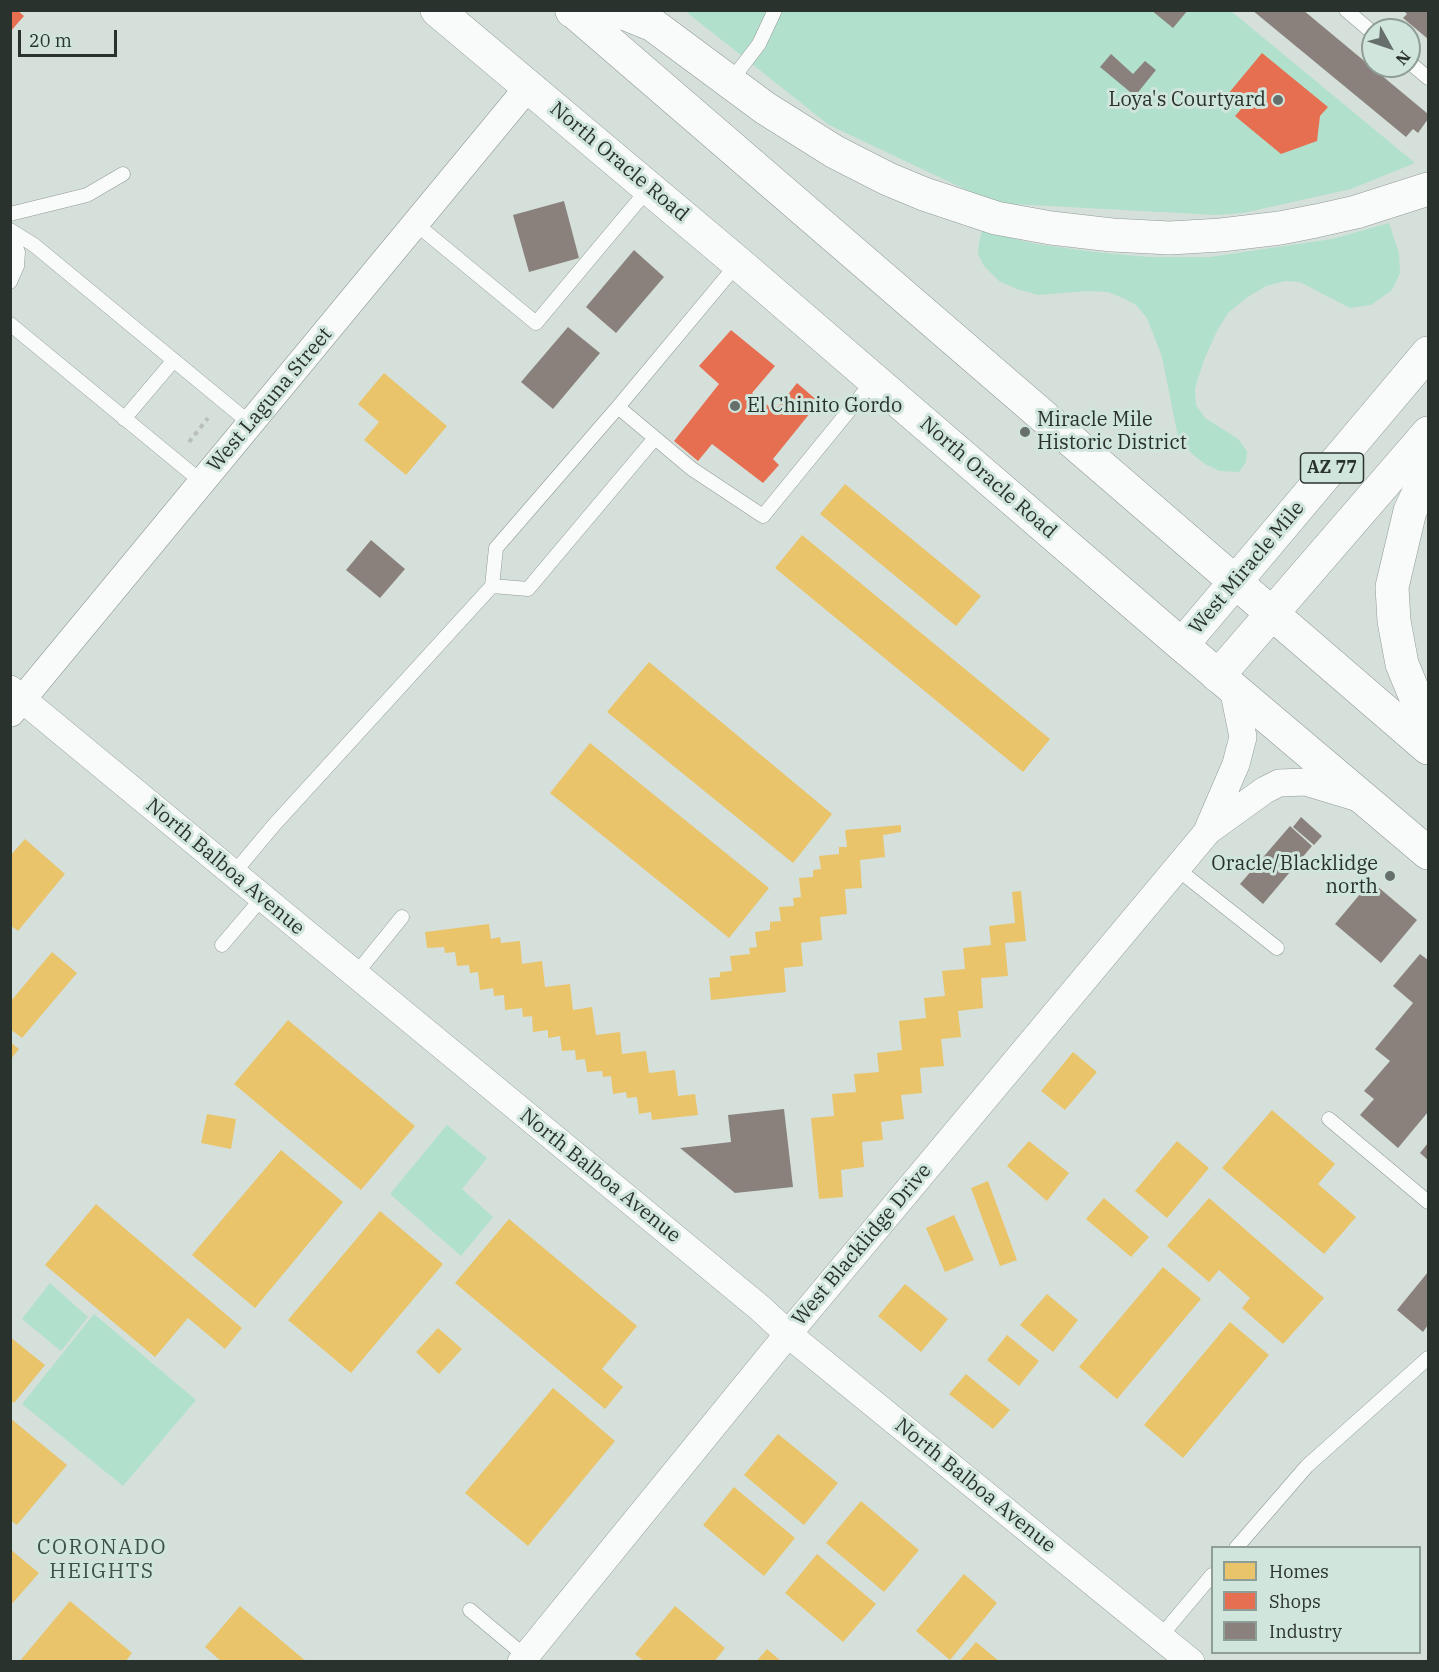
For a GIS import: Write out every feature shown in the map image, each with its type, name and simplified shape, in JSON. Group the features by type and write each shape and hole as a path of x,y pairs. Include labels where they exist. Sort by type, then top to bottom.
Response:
{"main road":[{"name":"North Oracle Road","path":"437,10 738,263 1225,682 1428,853"},
{"path":"572,11 611,11 639,18 665,34 797,129 835,152 888,179 968,210 996,218 1051,228 1112,235 1170,237 1251,232 1356,212 1428,189"},
{"path":"572,11 1428,748"},
{"name":"West Miracle Mile","path":"1182,645 1428,353"},
{"name":"AZ 77","path":"1225,682 1273,614 1428,433"},
{"path":"1428,472 1410,511 1392,586 1394,621 1402,664 1418,703 1428,718"}],"street":[{"name":"West Laguna Street","path":"14,700 202,482 529,86"},
{"path":"1208,831 1236,764 1243,737 1225,682"},
{"name":"North Balboa Avenue","path":"14,700 233,874 788,1334 1191,1662"},
{"path":"1208,831 1265,790 1279,783 1306,782 1366,800"},
{"name":"West Blacklidge Drive","path":"523,1659 788,1334 1208,831"}],"lane":[{"path":"730,82 759,44 775,10"},
{"path":"1346,10 1361,23"},
{"path":"10,214 87,195 123,174"},
{"path":"416,224 536,323 649,188"},
{"path":"10,232 34,245 250,423"},
{"path":"10,232 18,252 17,266 10,282"},
{"path":"233,874 281,816 492,586 496,548 738,263"},
{"path":"10,324 202,482"},
{"path":"124,419 174,360"},
{"path":"618,407 692,469 763,516 874,381"},
{"path":"492,586 528,589 655,438"},
{"path":"1176,868 1277,948"},
{"path":"222,945 262,898"},
{"path":"355,975 402,917"},
{"path":"1329,1119 1428,1202"},
{"path":"1238,1546 1307,1466 1428,1358"},
{"path":"1160,1636 1211,1576"},
{"path":"470,1611 523,1659"}],"path":[{"path":"186,445 211,415"}],"green space":[{"path":"685,11 1231,11 1415,163 1351,189 1243,213 1216,215 994,203 829,125"},
{"path":"1389,223 1399,253 1400,273 1392,290 1371,305 1350,308 1300,282 1285,281 1266,286 1246,298 1228,313 1217,331 1195,388 1196,405 1205,418 1238,439 1247,451 1246,462 1239,472 1220,471 1205,464 1192,454 1178,437 1162,357 1147,318 1136,305 1108,292 1087,291 1038,295 1017,289 999,281 984,266 978,254 982,231 1036,244 1095,252 1149,257 1210,257 1332,239"},
{"path":"447,1125 487,1158 462,1189 493,1217 461,1256 390,1194"},
{"path":"50,1283 88,1317 61,1351 22,1319"},
{"path":"94,1314 196,1400 123,1486 22,1404"}],"building: Homes":[{"path":"384,373 447,426 406,475 364,440 379,422 358,404"},
{"path":"845,484 981,596 956,626 820,514"},
{"path":"802,535 1050,739 1023,772 775,568"},
{"path":"649,662 832,814 793,863 607,712"},
{"path":"590,743 769,888 729,938 550,793"},
{"path":"901,825 901,832 883,835 885,857 860,860 862,888 845,889 847,914 820,917 822,940 801,943 803,966 784,968 786,992 711,1000 709,978 720,977 720,972 732,971 730,956 750,954 749,948 757,947 755,932 770,930 770,922 781,921 779,907 794,906 793,898 801,897 799,878 813,877 813,870 821,869 819,856 839,854 839,847 847,847 845,830"},
{"path":"25,839 65,874 18,931 10,925 10,856"},
{"path":"1021,891 1026,941 1005,943 1008,976 981,978 983,1008 958,1011 961,1037 941,1039 944,1066 920,1068 922,1093 901,1095 904,1119 881,1122 883,1140 862,1142 864,1167 841,1170 843,1197 819,1199 811,1118 834,1116 832,1094 856,1092 854,1074 879,1072 877,1053 902,1050 899,1021 926,1018 924,998 945,996 942,971 965,969 963,948 991,945 989,926 1015,923 1012,892"},
{"path":"489,924 491,939 500,937 501,943 520,941 522,964 542,961 545,987 570,984 573,1010 592,1007 596,1035 620,1032 622,1054 646,1051 649,1073 675,1070 678,1096 695,1094 698,1115 652,1120 651,1112 639,1114 637,1097 627,1098 626,1092 613,1094 611,1076 603,1077 602,1071 587,1072 585,1059 576,1060 575,1050 562,1051 560,1036 548,1038 548,1030 533,1032 532,1016 523,1017 522,1008 505,1010 504,995 494,996 493,988 480,990 478,972 470,973 469,965 457,966 455,952 445,953 444,947 427,948 425,932"},
{"path":"52,952 77,973 22,1038 10,1029 10,1002"},
{"path":"288,1020 415,1126 361,1190 234,1084"},
{"path":"10,1042 19,1049 10,1060"},
{"path":"1073,1052 1097,1072 1065,1110 1041,1091"},
{"path":"1272,1110 1335,1164 1318,1184 1356,1217 1324,1254 1222,1168"},
{"path":"207,1114 236,1119 231,1149 201,1143"},
{"path":"1029,1141 1069,1173 1047,1201 1007,1166"},
{"path":"1177,1141 1209,1168 1167,1218 1135,1191"},
{"path":"281,1150 343,1202 255,1308 192,1255"},
{"path":"988,1181 1017,1260 1000,1266 971,1188"},
{"path":"1104,1198 1149,1237 1131,1257 1086,1219"},
{"path":"1209,1198 1324,1298 1283,1344 1242,1308 1250,1298 1219,1270 1209,1282 1167,1246"},
{"path":"96,1204 242,1328 225,1349 188,1318 155,1357 45,1265"},
{"path":"380,1211 443,1264 351,1373 288,1320"},
{"path":"954,1215 974,1260 945,1272 926,1228"},
{"path":"509,1219 637,1326 602,1369 623,1387 605,1409 455,1283"},
{"path":"1163,1267 1201,1299 1117,1399 1079,1367"},
{"path":"905,1284 948,1319 921,1352 878,1316"},
{"path":"1047,1294 1078,1320 1053,1352 1020,1325"},
{"path":"1230,1322 1269,1355 1183,1458 1144,1425"},
{"path":"438,1328 462,1349 439,1374 416,1352"},
{"path":"1007,1335 1039,1361 1019,1386 987,1360"},
{"path":"10,1337 45,1365 14,1403 10,1400"},
{"path":"966,1374 1010,1410 993,1429 949,1394"},
{"path":"553,1388 615,1441 528,1546 465,1493"},
{"path":"10,1418 67,1465 17,1525 10,1520"},
{"path":"778,1434 838,1483 804,1525 744,1475"},
{"path":"734,1487 795,1538 764,1576 703,1525"},
{"path":"861,1501 919,1550 884,1592 826,1543"},
{"path":"10,1549 39,1573 10,1606"},
{"path":"817,1554 876,1604 843,1642 785,1593"},
{"path":"964,1574 997,1603 950,1660 916,1631"},
{"path":"70,1601 132,1653 125,1662 19,1662"},
{"path":"240,1606 307,1662 222,1662 205,1647"},
{"path":"675,1606 725,1648 714,1662 645,1662 635,1654"},
{"path":"976,1642 1000,1662 959,1662"},
{"path":"767,1649 782,1662 756,1662"}],"building: Shops":[{"path":"10,10 17,10 24,16 10,32"},
{"name":"Loya's Courtyard","path":"1262,53 1328,107 1320,116 1317,141 1281,154 1235,116 1243,107 1228,94"},
{"name":"El Chinito Gordo","path":"731,330 775,366 752,393 775,411 797,383 819,402 773,459 779,465 763,483 712,444 698,461 674,441 719,384 699,366"}],"building: Industry":[{"path":"1151,10 1188,10 1173,28"},
{"path":"1252,10 1303,10 1361,58 1361,78 1385,78 1428,114 1428,119 1418,133 1413,129 1406,137"},
{"path":"1403,10 1428,10 1428,39 1421,33 1421,18 1403,18 1407,14"},
{"path":"1111,54 1133,74 1145,61 1156,70 1135,96 1100,67"},
{"path":"564,201 579,258 529,272 513,215"},
{"path":"634,250 664,277 616,333 586,307"},
{"path":"568,327 600,353 553,409 521,382"},
{"path":"371,540 405,569 380,598 346,570"},
{"path":"1301,817 1322,836 1314,845 1293,827"},
{"path":"1290,826 1312,846 1263,904 1240,884"},
{"path":"1371,881 1417,920 1381,963 1335,924"},
{"path":"1420,954 1428,960 1428,1112 1398,1148 1360,1115 1374,1099 1364,1091 1390,1061 1375,1049 1413,1003 1393,986"},
{"path":"784,1109 793,1187 735,1193 680,1148 731,1142 728,1115"},
{"path":"1428,1143 1428,1160 1420,1153"},
{"path":"1428,1272 1428,1325 1423,1332 1397,1310"}],"place":[{"name":"Loya's Courtyard","path":"1278,100"},
{"name":"El Chinito Gordo","path":"735,406"},
{"name":"Miracle Mile Historic District","path":"1025,432"},
{"name":"Oracle/Blacklidge north","path":"1390,876"}],"district":[{"name":"CORONADO HEIGHTS","path":"102,1560"}]}
